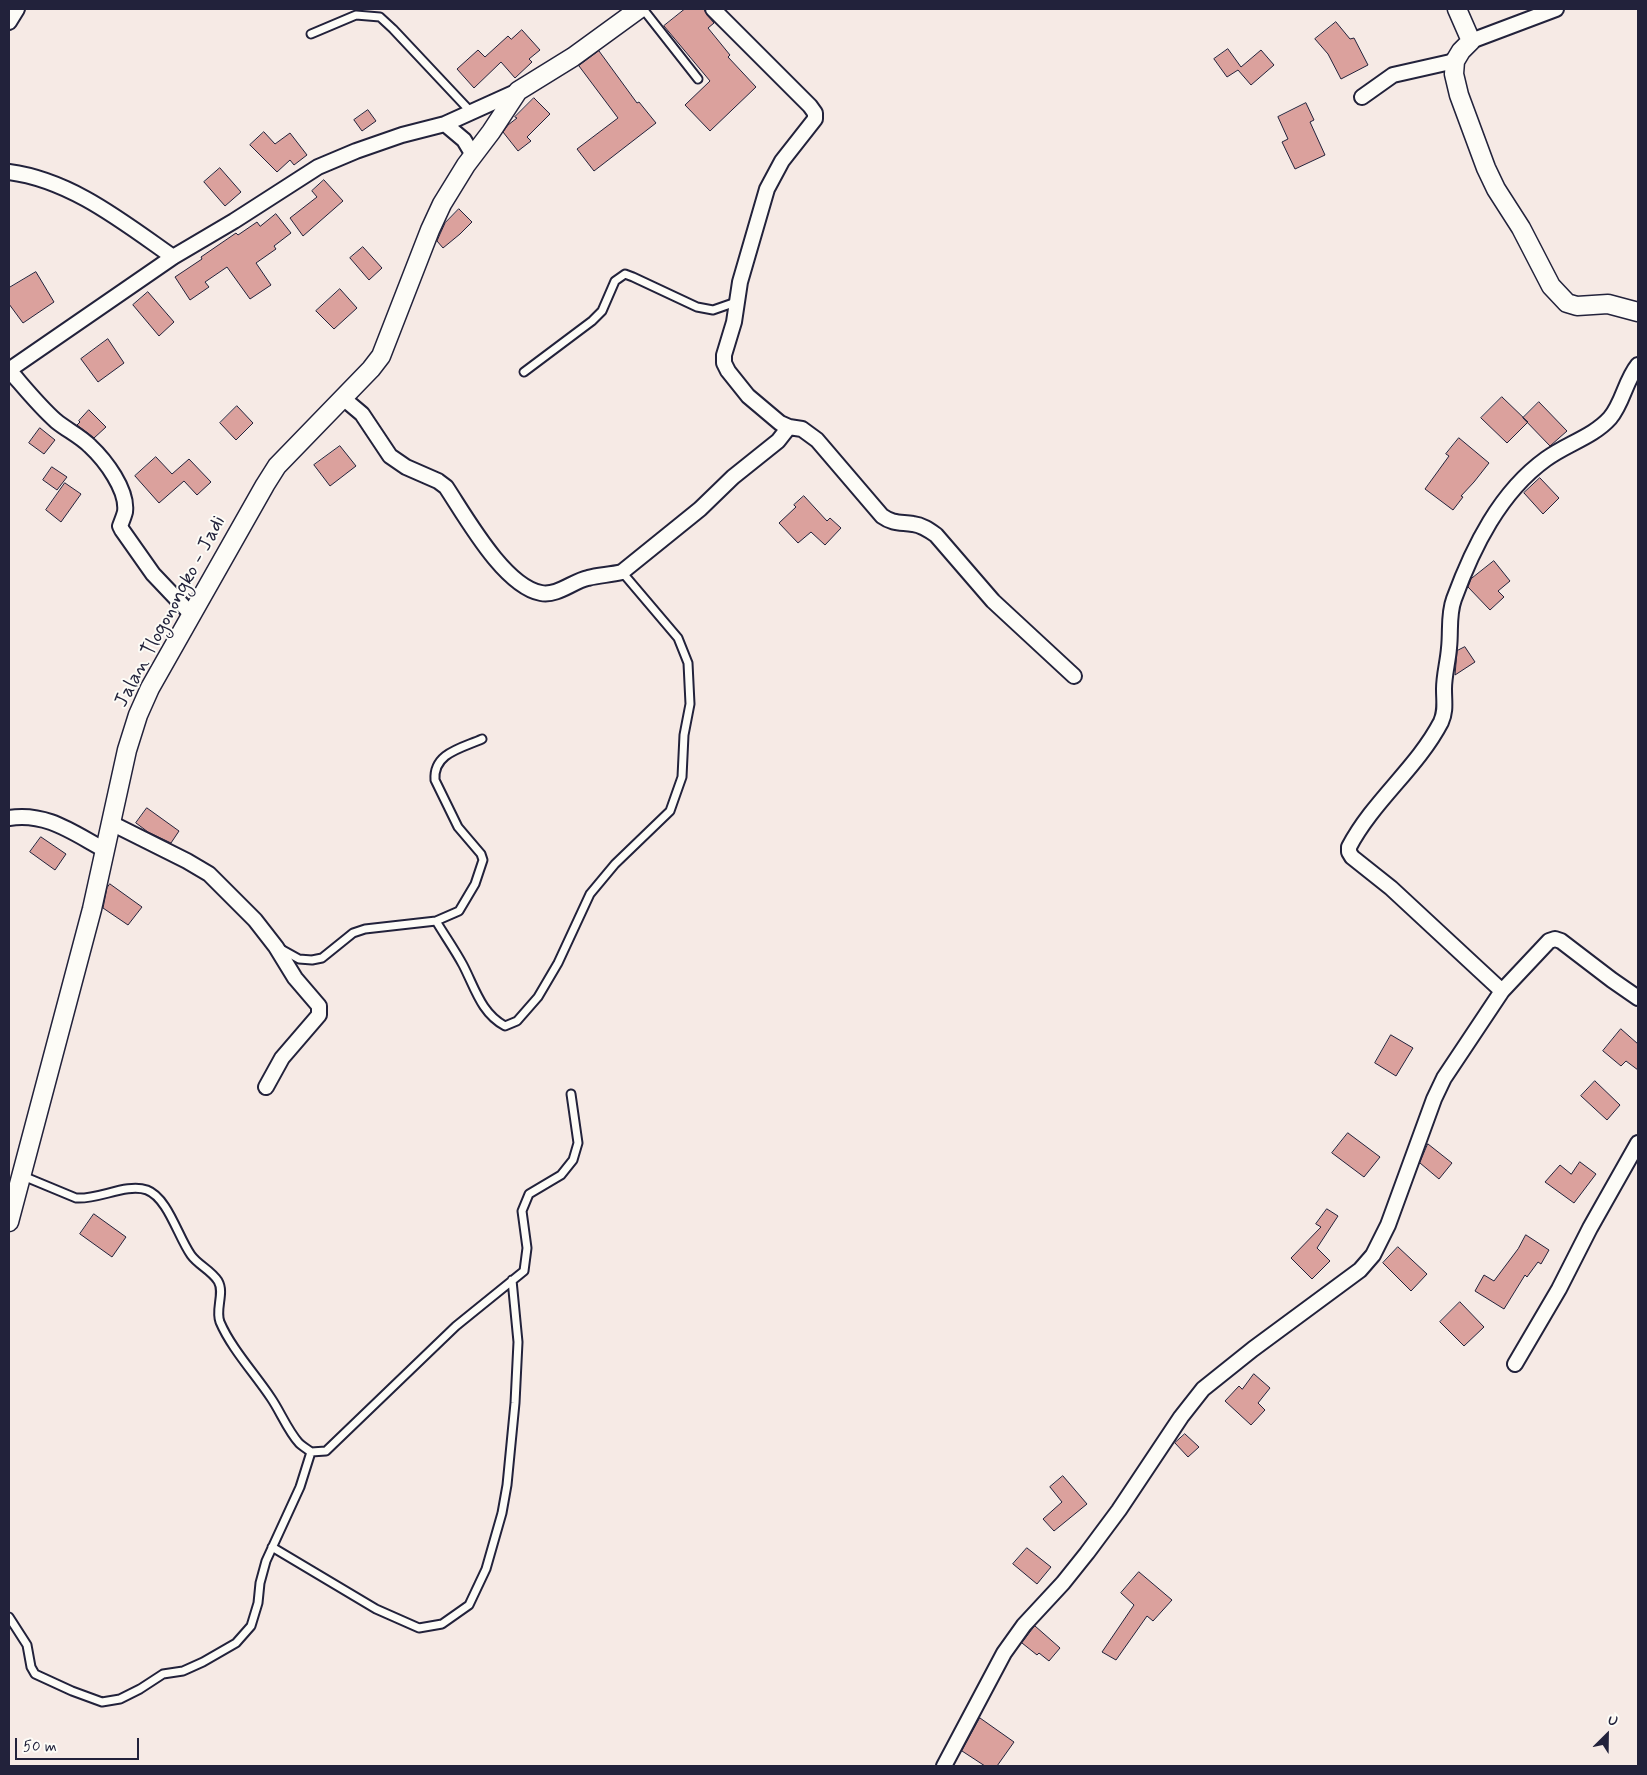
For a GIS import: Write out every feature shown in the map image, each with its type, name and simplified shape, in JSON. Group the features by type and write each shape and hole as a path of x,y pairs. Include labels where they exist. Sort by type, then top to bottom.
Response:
{"street":[{"path":"9,22 17,9"},
{"path":"191,614 154,574 122,530 120,526 125,513 125,502 122,490 111,471 91,446 51,416 9,370 172,257 234,221 318,167 402,135 445,124 518,91 573,57 639,9"},
{"path":"713,9 810,106 815,114 815,119 782,161 767,189 740,282 734,322 724,356 724,363 728,371 748,396 780,423 808,431 882,516 889,521 914,524 926,528 936,535 993,601 1074,676"},
{"path":"1458,9 1471,41"},
{"path":"1556,9 1471,41 1461,51 1455,61 1454,74 1486,168 1496,189 1521,228 1551,286 1568,303 1578,306 1608,304 1638,312"},
{"path":"1362,97 1393,75 1455,61"},
{"name":"Jalan Tlogonongko - Jadi","path":"9,1222 85,938 127,750 138,715 150,688 277,466 371,369 381,356 430,230 451,188 518,91"},
{"path":"445,124 464,140 473,155"},
{"path":"9,172 44,180 88,201 112,214 172,257"},
{"path":"1502,991 1397,893 1352,856 1349,852 1349,847 1365,821 1419,753 1446,710 1444,689 1450,646 1450,618 1454,601 1484,531 1497,511 1529,471 1548,457 1597,429 1609,419 1615,411 1627,381 1638,365"},
{"path":"343,398 362,414 390,456 406,467 438,481 446,487 490,552 508,574 522,586 541,593 551,593 587,578 622,572 700,509 733,477 778,442 789,427"},
{"path":"9,818 22,816 36,817 56,823 105,850"},
{"path":"111,823 209,874 255,920 276,947 295,978 310,993 319,1006 319,1015 282,1058 266,1087"},
{"path":"944,1766 1004,1653 1015,1637 1087,1554 1119,1510 1181,1416 1203,1389 1253,1349 1360,1270 1373,1255 1388,1225 1434,1098 1444,1078 1502,991 1549,941 1555,939 1561,941 1638,998"},
{"path":"1515,1364 1559,1289 1590,1228 1638,1142"}],"lane":[{"path":"643,9 698,79"},
{"path":"311,34 356,15 380,17 471,112"},
{"path":"524,372 592,321 602,311 615,281 625,274 633,276 697,307 713,310 736,302"},
{"path":"436,921 462,964 480,1001 494,1019 505,1026 517,1021 538,997 558,963 590,894 614,864 670,811 682,777 684,735 690,704 688,663 678,638 622,572"},
{"path":"276,947 299,958 317,959 322,958 353,933 365,929 436,921 459,911 475,884 483,860 481,854 458,827 435,780 435,773 439,762 452,751 482,740"},
{"path":"22,1176 76,1198 84,1199 139,1188 148,1190 156,1195 190,1254 219,1282 220,1293 217,1310 225,1333 272,1400 299,1443 311,1452 326,1451 456,1326 524,1271 527,1248 522,1211 529,1194 561,1175 572,1160 578,1143 571,1094"},
{"path":"272,1547 376,1609 419,1628 442,1624 469,1605 486,1569 502,1513 507,1485 515,1404 518,1342 512,1280"},
{"path":"9,1617 27,1645 31,1667 35,1674 72,1692 102,1702 120,1699 163,1674 183,1671 203,1662 236,1642 251,1626 258,1603 262,1576 272,1547 300,1488 311,1452"}],"building":[{"path":"685,9 704,9 714,23 708,28 730,55 728,57 756,87 710,131 685,105 710,81 664,26"},
{"path":"1336,22 1350,39 1354,38 1368,65 1341,79 1328,54 1315,39"},
{"path":"522,30 540,50 529,59 532,62 515,78 501,62 474,88 457,69 478,50 485,57 508,36 511,39"},
{"path":"1228,49 1241,67 1261,50 1274,65 1251,85 1238,70 1227,77 1214,59"},
{"path":"599,51 637,103 639,102 656,123 594,171 577,149 618,118 579,66"},
{"path":"534,98 550,114 527,137 531,141 518,151 503,132"},
{"path":"1306,103 1314,120 1310,122 1325,155 1295,169 1282,142 1288,139 1278,117"},
{"path":"368,110 376,121 362,131 354,120"},
{"path":"264,132 275,144 290,133 307,155 294,165 290,160 277,172 250,145"},
{"path":"220,168 241,192 225,206 204,182"},
{"path":"324,180 343,201 303,236 290,218 317,197 312,191"},
{"path":"459,209 472,222 443,248 437,241 445,223"},
{"path":"276,214 291,233 274,246 276,249 256,263 271,285 250,299 227,267 205,282 209,287 190,300 175,277 236,233 238,235 257,222 260,226"},
{"path":"363,247 382,268 369,280 350,258"},
{"path":"36,272 54,302 23,323 9,304 9,288"},
{"path":"340,289 357,308 334,329 316,311"},
{"path":"148,292 174,322 159,336 133,305"},
{"path":"108,339 124,363 98,382 81,359"},
{"path":"1502,397 1528,422 1507,443 1481,418"},
{"path":"1539,402 1567,431 1550,446 1523,418"},
{"path":"237,406 253,423 236,440 220,423"},
{"path":"89,410 106,427 94,438 77,425"},
{"path":"40,428 55,440 44,454 29,443"},
{"path":"1459,438 1489,463 1461,496 1463,497 1453,510 1425,489 1449,456 1446,454"},
{"path":"340,446 356,466 330,486 314,465"},
{"path":"156,457 172,474 189,459 211,482 197,495 184,481 159,503 135,476"},
{"path":"52,467 67,477 57,490 43,480"},
{"path":"1540,478 1559,498 1543,514 1524,493"},
{"path":"65,483 81,494 61,522 46,510"},
{"path":"804,496 827,521 830,518 841,528 825,545 811,532 798,543 779,523 796,507 794,505"},
{"path":"1494,561 1510,581 1498,591 1504,597 1490,610 1468,587 1471,579"},
{"path":"1465,647 1475,662 1455,675 1457,651"},
{"path":"147,808 179,831 171,843 148,832 136,823"},
{"path":"41,837 66,854 55,870 30,852"},
{"path":"110,884 142,907 128,925 103,908 107,888"},
{"path":"1621,1029 1638,1044 1638,1070 1626,1061 1621,1066 1603,1051"},
{"path":"1391,1035 1413,1048 1396,1076 1375,1063"},
{"path":"1595,1081 1620,1105 1607,1120 1581,1096"},
{"path":"1348,1133 1380,1157 1364,1177 1332,1153"},
{"path":"1428,1144 1452,1163 1439,1179 1420,1163"},
{"path":"1580,1162 1596,1174 1574,1203 1545,1182 1560,1165 1571,1174"},
{"path":"1327,1209 1338,1216 1317,1248 1330,1261 1312,1279 1291,1258 1321,1227 1316,1224"},
{"path":"94,1214 126,1237 112,1257 80,1234"},
{"path":"1526,1235 1549,1250 1541,1264 1538,1262 1527,1277 1525,1275 1504,1309 1475,1291 1484,1275 1494,1281"},
{"path":"1398,1247 1427,1274 1411,1291 1383,1263"},
{"path":"1460,1302 1484,1327 1464,1346 1440,1322"},
{"path":"1254,1374 1270,1388 1258,1403 1265,1410 1251,1425 1225,1401 1239,1386 1242,1389"},
{"path":"1185,1434 1199,1447 1188,1457 1175,1443"},
{"path":"1063,1476 1087,1504 1054,1531 1043,1519 1062,1502 1050,1487"},
{"path":"1027,1548 1051,1567 1037,1584 1013,1564"},
{"path":"1139,1572 1172,1600 1153,1621 1147,1616 1116,1660 1102,1652 1134,1605 1121,1593"},
{"path":"1035,1626 1060,1648 1049,1661 1039,1653 1037,1655 1022,1643"},
{"path":"980,1718 1014,1742 997,1766 985,1766 962,1751"}]}
